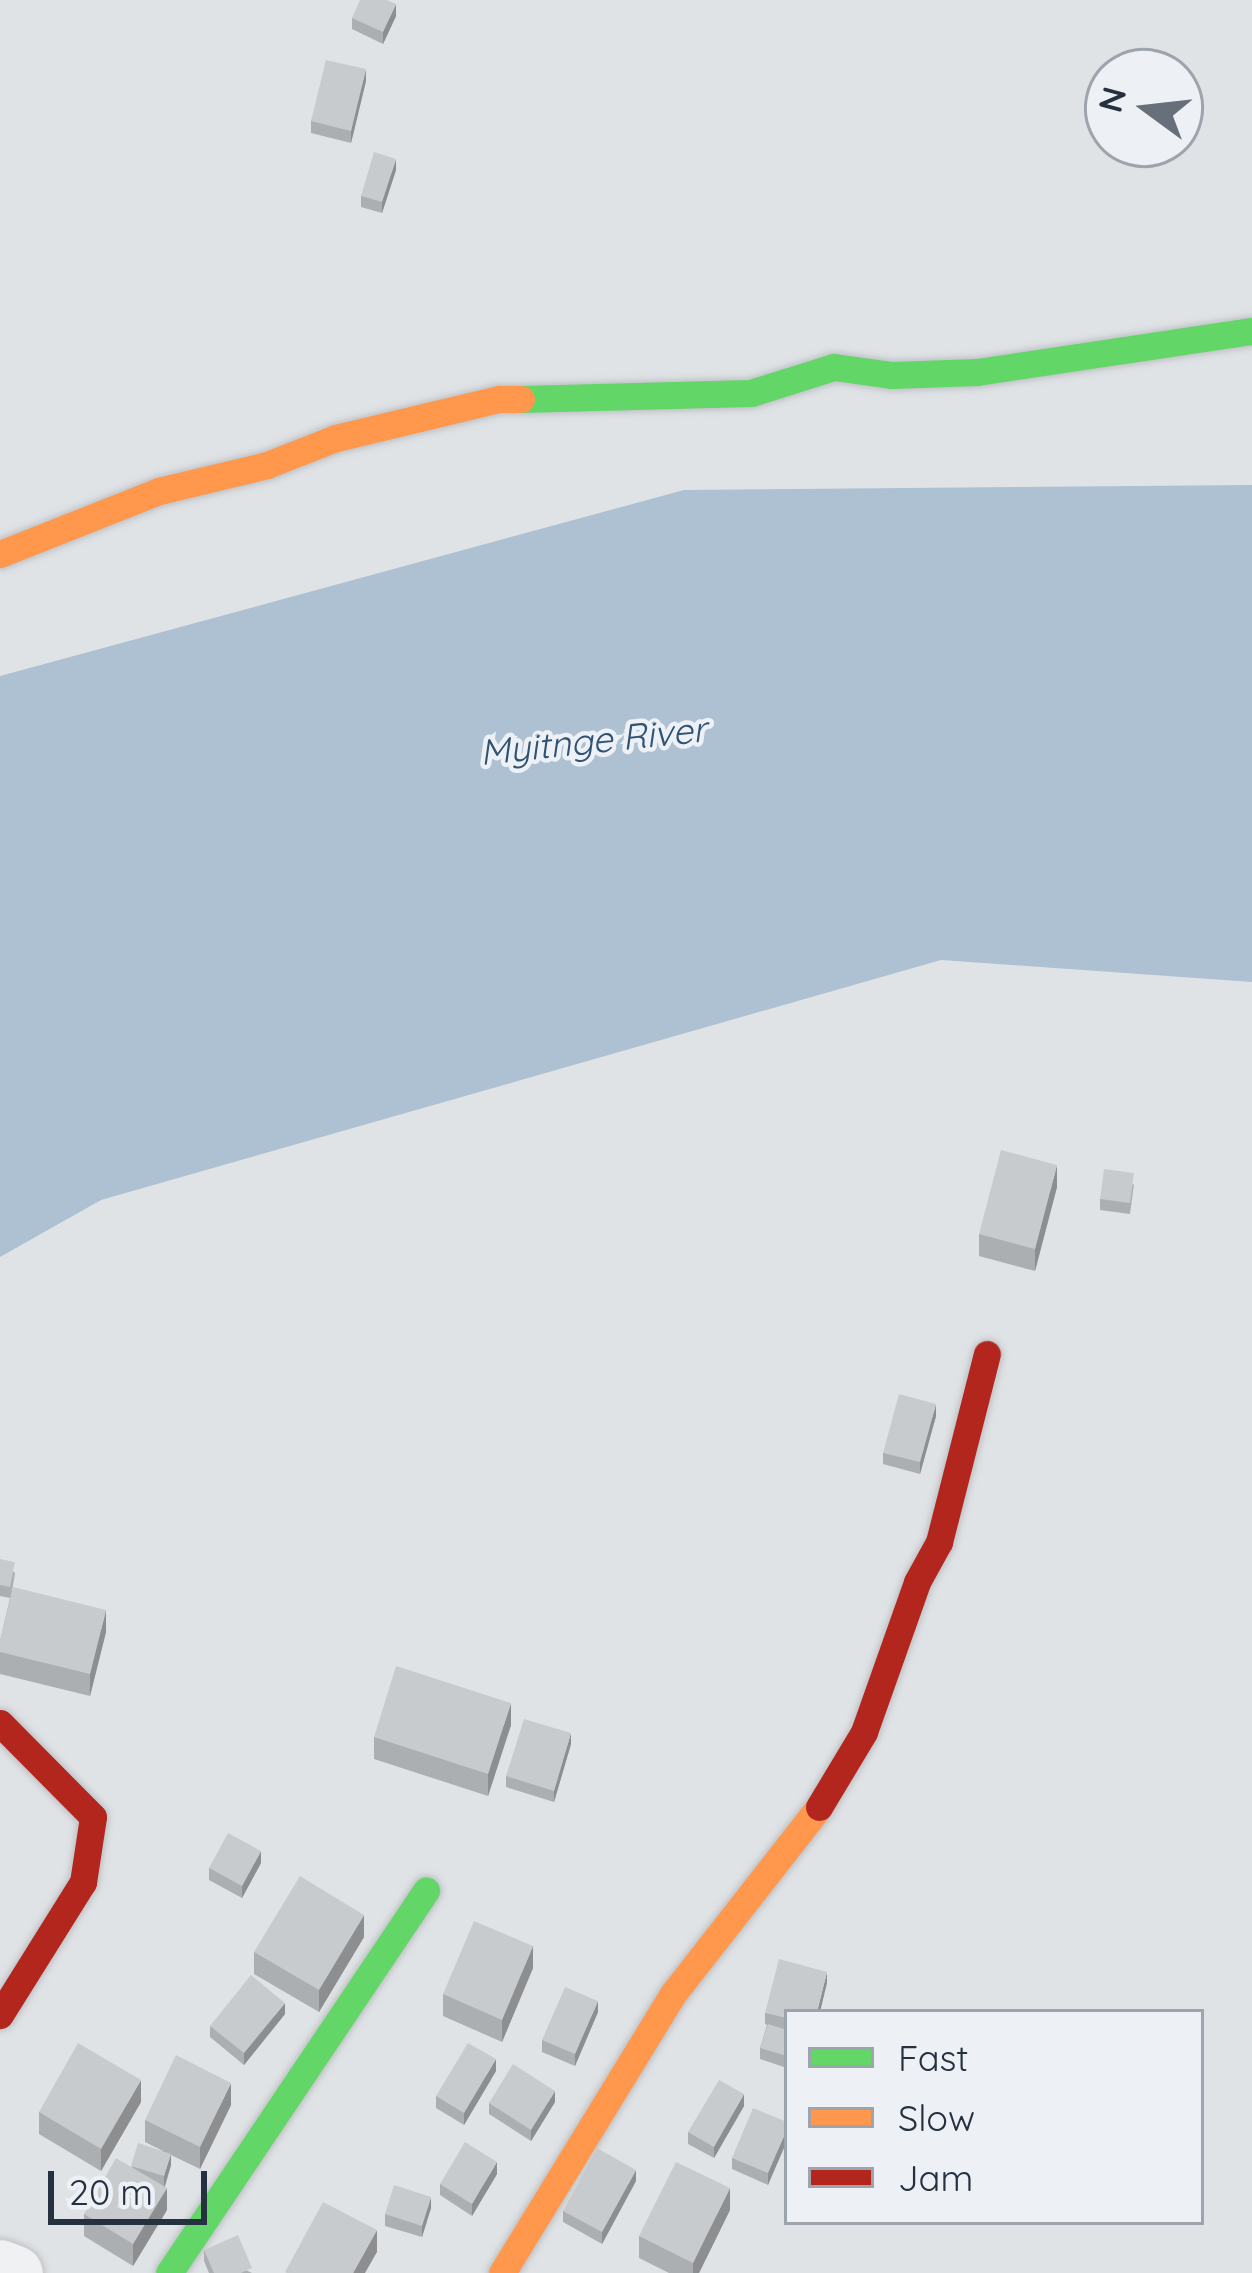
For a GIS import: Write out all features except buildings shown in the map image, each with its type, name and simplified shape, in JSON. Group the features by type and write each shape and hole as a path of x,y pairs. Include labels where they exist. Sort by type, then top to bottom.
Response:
{"street":[{"path":"0,554 159,491 267,465 336,439 499,399 550,395 662,399 752,393 834,367 892,375 977,372 1252,331"},
{"path":"502,2273 673,1994 816,1812 865,1732 917,1582 939,1542 987,1354"},
{"path":"0,1723 93,1817 83,1882 0,2015"},
{"path":"169,2273 426,1890"},
{"path":"0,2266 16,2273"}],"water":[{"name":"Myitnge River","path":"1252,485 1252,982 941,960 101,1200 0,1257 0,676 684,490"}],"traffic: fast":[{"path":"521,399 751,393 834,367 892,375 977,372 1252,331"},
{"path":"169,2273 426,1890"}],"traffic: slow":[{"path":"0,554 159,491 267,465 336,438 499,399 521,399"},
{"path":"502,2273 673,1994 819,1807"}],"traffic: jam":[{"path":"819,1807 864,1732 917,1582 939,1542 987,1354"},
{"path":"0,1723 93,1817 83,1882 0,2015"}]}
